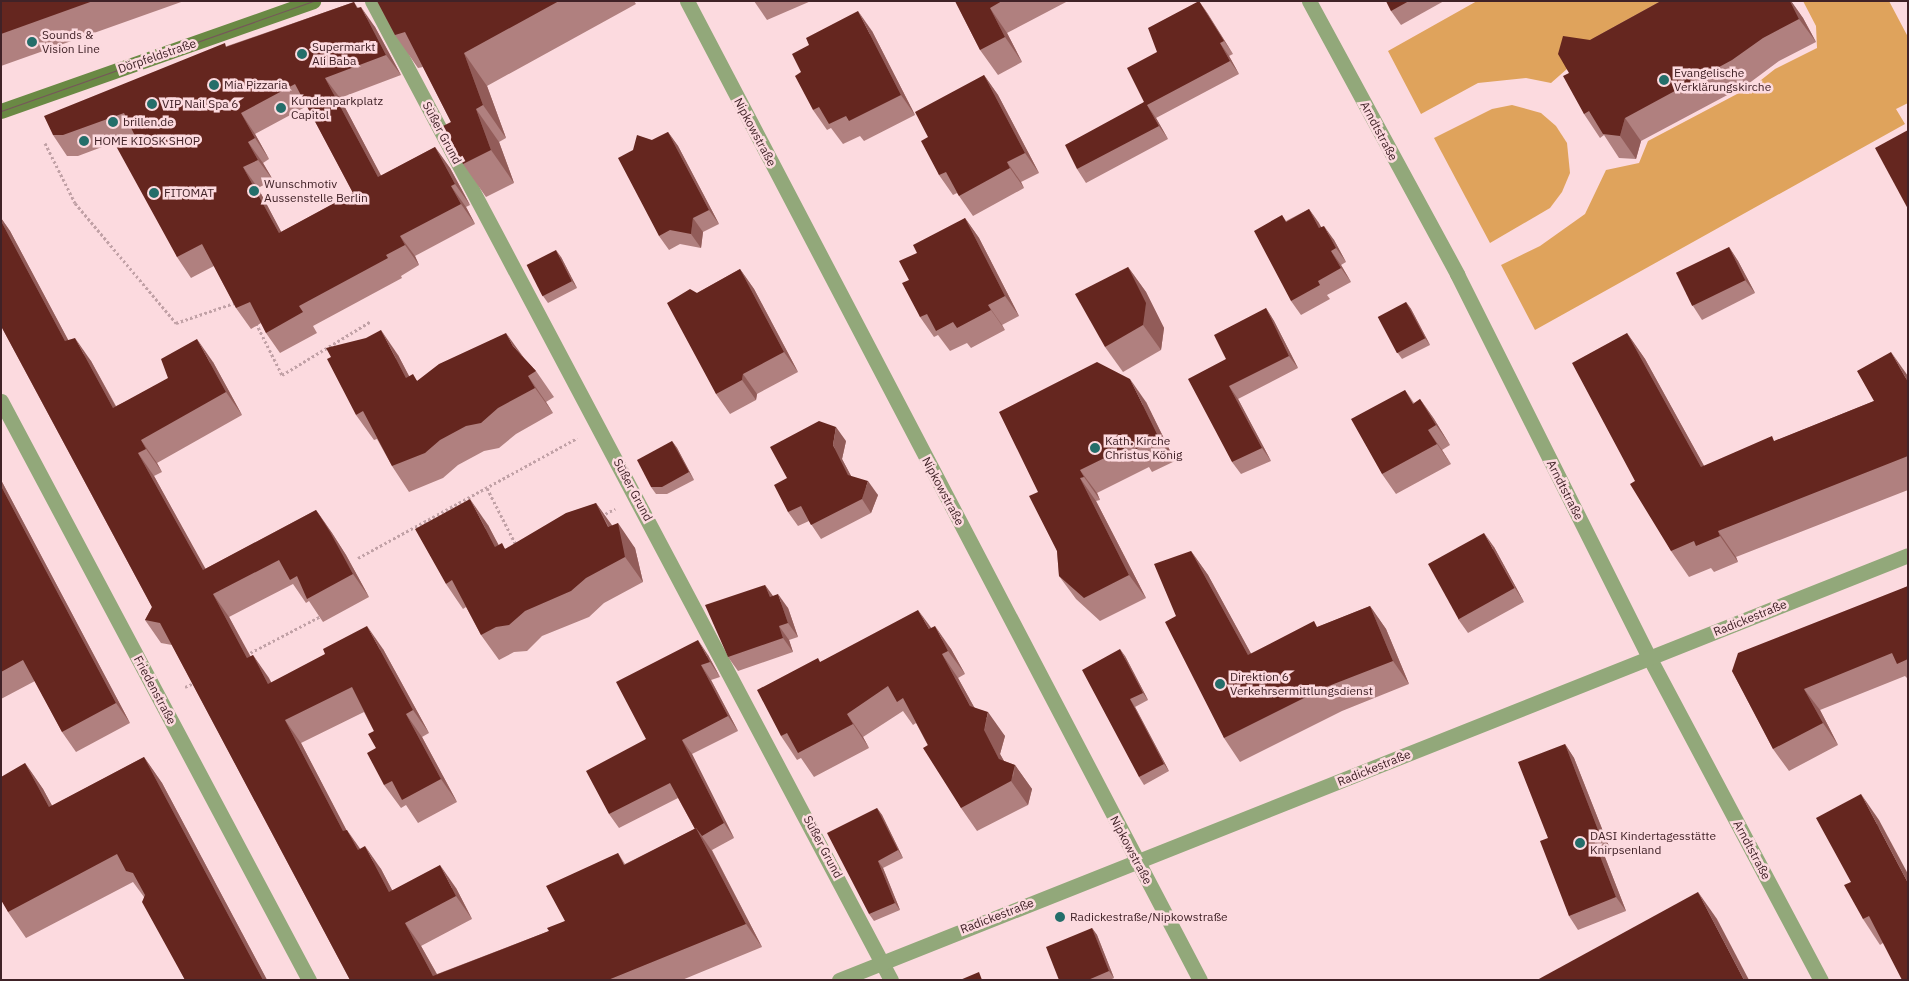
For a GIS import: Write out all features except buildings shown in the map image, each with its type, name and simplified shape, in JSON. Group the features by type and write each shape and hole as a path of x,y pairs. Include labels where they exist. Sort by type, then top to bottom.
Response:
{"street":[{"name":"Dörpfeldstraße","path":"1,111 313,1"},
{"name":"Süßer Grund","path":"372,1 599,425 891,980"},
{"name":"Nipkowstraße","path":"687,1 1200,980"},
{"name":"Arndtstraße","path":"1309,1 1456,274 1650,658 1821,980"},
{"name":"Friedenstraße","path":"1,401 310,980"},
{"name":"Radickestraße","path":"839,980 1138,864 1908,554"}],"path":[{"path":"45,143 75,203 176,323 244,299"},
{"path":"253,316 282,375 371,322"},
{"path":"358,558 599,425"},
{"path":"487,488 518,549"},
{"path":"598,518 637,497"},
{"path":"239,659 320,616"},
{"path":"185,687 195,682"}],"shaded area":[{"path":"1477,1 1686,1 1584,54 1551,83 1526,78 1478,83 1421,114 1388,51"},
{"path":"1803,1 1889,1 1908,37 1908,103 1896,109 1905,124 1535,330 1501,265 1540,246 1585,214 1606,170 1639,163 1648,141 1756,84 1775,69 1817,48 1816,26"},
{"path":"1512,105 1541,113 1556,126 1567,143 1570,173 1562,192 1550,208 1490,243 1434,138 1492,109"}],"tram line":[{"path":"1,111 313,1"}],"place":[{"name":"Sounds & Vision Line","path":"32,42"},
{"name":"Supermarkt Ali Baba","path":"302,54"},
{"name":"Evangelische Verklärungskirche","path":"1664,80"},
{"name":"Mia Pizzaria","path":"214,85"},
{"name":"VIP Nail Spa 6","path":"152,104"},
{"name":"Kundenparkplatz Capitol","path":"281,108"},
{"name":"brillen.de","path":"113,122"},
{"name":"HOME KIOSK SHOP","path":"84,141"},
{"name":"Wunschmotiv Aussenstelle Berlin","path":"254,191"},
{"name":"FITOMAT","path":"154,193"},
{"name":"Kath. Kirche Christus König","path":"1095,448"},
{"name":"Direktion 6 Verkehrsermittlungsdienst","path":"1220,684"},
{"name":"DASI Kindertagesstätte Knirpsenland","path":"1580,843"},
{"name":"Radickestraße/Nipkowstraße","path":"1060,917"}]}
